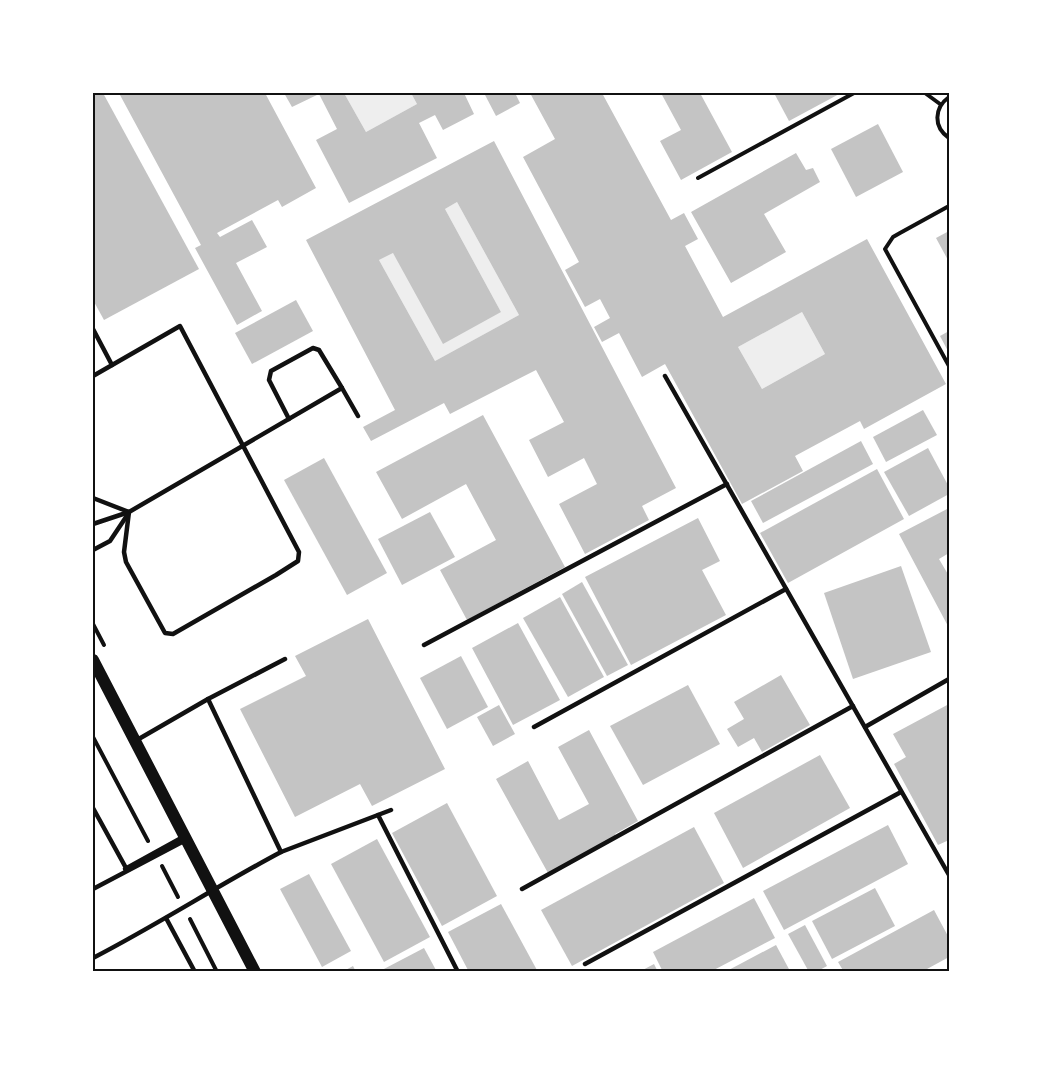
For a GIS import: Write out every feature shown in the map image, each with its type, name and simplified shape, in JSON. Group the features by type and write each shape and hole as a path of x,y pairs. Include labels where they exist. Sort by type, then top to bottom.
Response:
{"main road":[{"path":"93,660 255,972"}],"lane":[{"path":"93,376 180,326 299,552 298,561 173,634 165,633 126,562 124,552 129,512"},
{"path":"93,329 112,365"},
{"path":"289,419 269,380 271,371 313,348 320,350 358,416"},
{"path":"665,376 949,875"},
{"path":"93,524 129,512 342,388"},
{"path":"424,645 727,484"},
{"path":"93,498 129,512"},
{"path":"93,550 110,541 129,512"},
{"path":"534,727 786,589"},
{"path":"135,741 208,699 285,660"},
{"path":"865,728 949,679"},
{"path":"208,699 281,852"},
{"path":"522,889 853,706"},
{"path":"585,964 902,792"},
{"path":"93,808 126,868"},
{"path":"93,958 281,852 391,810"},
{"path":"378,815 459,972"},
{"path":"93,887 186,838"},
{"path":"93,887 186,838"},
{"path":"166,918 195,972"}],"path":[{"path":"698,178 854,93"},
{"path":"926,93 940,104"},
{"path":"949,97 940,104 937,114 937,124 942,133 949,138"},
{"path":"949,206 893,237 885,249 949,366"}],"shaded area":[{"path":"344,93 411,93 417,104 366,132"},
{"path":"457,202 519,315 435,361 379,260 393,253 501,312 445,209"},
{"path":"802,312 825,354 762,389 738,347"}],"building":[{"path":"93,93 103,93 199,269 104,320 93,300"},
{"path":"124,93 265,93 316,188 282,207 278,200 217,233 220,237 252,220 267,247 236,263 262,311 237,325 195,248 201,245 120,95"},
{"path":"284,93 344,93 366,132 417,104 411,93 464,93 474,114 443,130 435,115 419,123 437,158 349,203 316,140 337,129 319,94 292,107"},
{"path":"484,93 515,93 520,103 496,116"},
{"path":"530,93 602,93 671,220 684,213 698,239 685,246 723,317 867,239 946,384 864,429 860,421 795,456 803,471 742,504 665,364 642,377 619,333 602,342 594,327 610,318 600,299 585,307 565,270 579,262 523,157 555,139","holes":["802,312 825,354 762,389 738,347"]},
{"path":"661,93 700,93 732,152 681,180 660,141 681,130"},
{"path":"774,93 841,93 789,121"},
{"path":"878,124 903,172 856,197 831,149"},
{"path":"494,141 676,488 642,506 649,520 585,554 559,504 597,484 584,458 548,477 529,440 564,422 536,370 450,414 444,403 371,441 363,427 395,410 306,240","holes":["457,202 519,315 435,361 379,260 393,253 443,344 501,312 445,209"]},
{"path":"796,153 806,170 813,168 820,182 764,214 786,252 731,283 691,212"},
{"path":"949,231 949,262 936,238"},
{"path":"296,300 313,331 252,364 235,333"},
{"path":"949,331 949,353 940,336"},
{"path":"923,410 937,435 886,462 873,437"},
{"path":"483,415 565,567 467,620 440,570 496,540 466,484 402,519 376,472"},
{"path":"861,441 873,464 763,523 751,501"},
{"path":"928,448 949,487 949,494 909,516 884,472"},
{"path":"324,458 387,573 347,595 284,480"},
{"path":"877,469 904,519 788,583 760,533"},
{"path":"949,508 949,553 939,559 949,576 949,628 899,534"},
{"path":"430,512 455,557 402,585 378,539"},
{"path":"698,518 720,561 702,570 726,615 631,665 585,577"},
{"path":"901,566 931,652 853,679 824,593"},
{"path":"582,582 628,665 607,676 562,594"},
{"path":"560,597 604,677 568,697 523,618"},
{"path":"368,619 445,769 372,806 360,784 295,817 240,709 306,676 295,656"},
{"path":"518,623 560,700 513,725 472,648"},
{"path":"461,656 488,707 447,729 420,678"},
{"path":"781,675 810,725 762,752 754,738 738,747 727,729 744,719 734,702"},
{"path":"688,685 720,744 643,785 610,726"},
{"path":"949,704 949,840 938,845 894,764 906,757 893,734"},
{"path":"499,705 515,734 493,746 477,717"},
{"path":"589,730 638,821 615,834 616,836 548,873 496,779 528,761 559,820 589,804 558,747"},
{"path":"820,755 850,808 743,868 714,813"},
{"path":"447,803 497,896 442,926 392,833"},
{"path":"888,825 908,864 784,930 763,891"},
{"path":"694,827 724,883 572,966 541,910"},
{"path":"377,839 430,937 384,962 331,864"},
{"path":"309,874 351,951 322,967 280,889"},
{"path":"875,888 895,926 832,959 812,921"},
{"path":"754,898 775,938 710,972 663,972 653,952"},
{"path":"501,904 538,972 469,972 448,932"},
{"path":"934,910 949,938 949,957 927,969 929,972 844,972 838,962"},
{"path":"805,925 827,966 816,972 809,972 788,934"},
{"path":"776,945 790,971 725,972"},
{"path":"424,948 437,972 384,972 382,970"},
{"path":"654,964 658,972 639,972"},
{"path":"353,966 356,972 342,972"}]}
